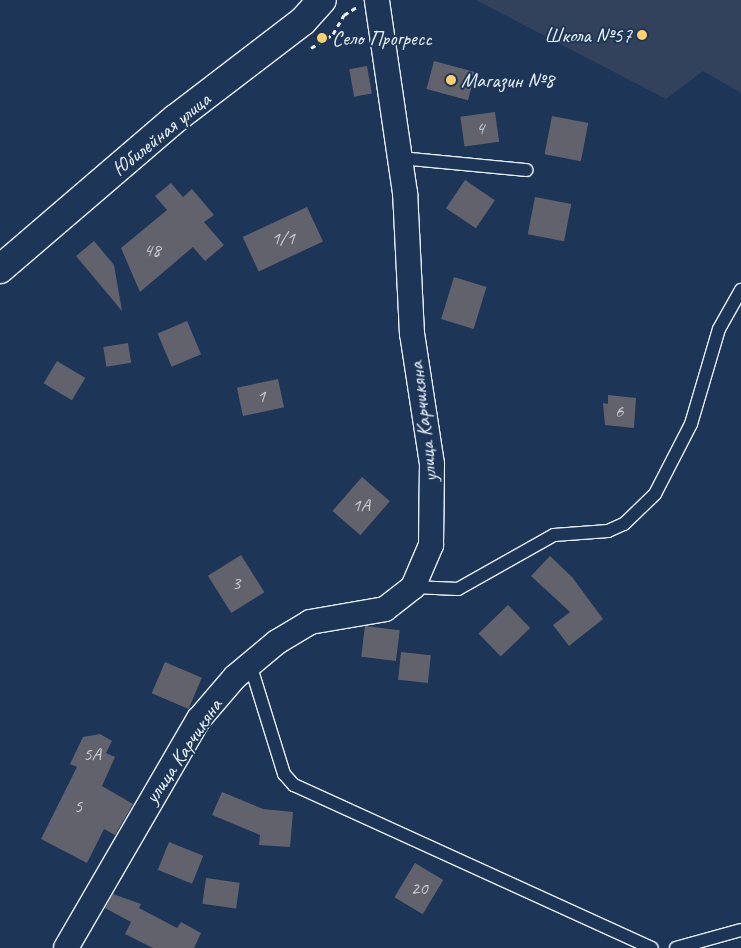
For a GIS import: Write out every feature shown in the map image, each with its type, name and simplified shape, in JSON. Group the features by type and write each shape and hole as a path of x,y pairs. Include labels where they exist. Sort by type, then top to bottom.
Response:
{"street":[{"name":"Юбилейная улица","path":"0,268 176,119 303,21 322,0"},
{"name":"улица Карчикяна","path":"66,948 199,719 250,664 310,622 385,609 413,587 431,545 432,464 412,334 401,158 377,0"}],"lane":[{"path":"401,158 526,170"},
{"path":"413,587 458,589 554,535 608,531 624,524 655,494 691,424 719,329 741,290"},
{"path":"250,664 284,774 294,784 652,948"},
{"path":"676,948 741,930"}],"shaded area":[{"name":"Школа №57","path":"476,0 741,0 741,93 703,71 666,99"}],"building":[{"name":"Магазин №8","path":"434,61 476,72 468,100 426,89"},
{"path":"367,66 372,94 354,97 349,69"},
{"path":"495,112 499,142 465,147 460,117"},
{"path":"552,116 588,123 581,161 545,154"},
{"path":"465,180 495,200 476,228 446,208"},
{"path":"171,183 183,197 192,189 214,215 204,222 224,245 205,261 193,247 140,292 121,248 167,210 155,196"},
{"path":"535,197 571,204 564,241 528,234"},
{"path":"307,207 323,241 259,271 243,237"},
{"path":"94,241 114,265 122,311 76,256"},
{"path":"454,277 487,287 474,329 441,319"},
{"path":"187,321 201,354 172,367 158,334"},
{"path":"128,343 131,363 106,367 103,347"},
{"path":"57,361 85,378 72,400 44,383"},
{"path":"278,379 284,407 243,416 237,388"},
{"path":"608,395 636,398 634,428 605,425 603,403 608,404"},
{"path":"362,477 390,501 360,535 332,511"},
{"path":"241,555 264,592 231,613 208,576"},
{"path":"550,556 572,577 603,619 569,646 553,625 570,612 531,576"},
{"path":"508,605 530,628 501,656 479,633"},
{"path":"365,626 400,630 396,661 361,657"},
{"path":"401,652 431,655 428,683 398,680"},
{"path":"165,662 202,678 189,709 152,693"},
{"path":"100,734 112,741 106,753 115,757 102,786 133,804 115,835 104,829 87,863 41,839 77,767 70,764 83,737"},
{"path":"222,792 263,809 293,812 290,847 259,845 260,835 212,815"},
{"path":"169,842 203,856 192,884 158,870"},
{"path":"415,863 443,880 423,914 394,897"},
{"path":"206,878 240,883 236,908 202,904"},
{"path":"113,894 141,904 139,908 177,928 181,922 201,933 194,948 153,948 125,934 131,922 105,908"}],"place":[{"name":"Школа №57","path":"642,35"},
{"name":"Село Прогресс","path":"322,38"},
{"name":"Магазин №8","path":"451,80"}]}
